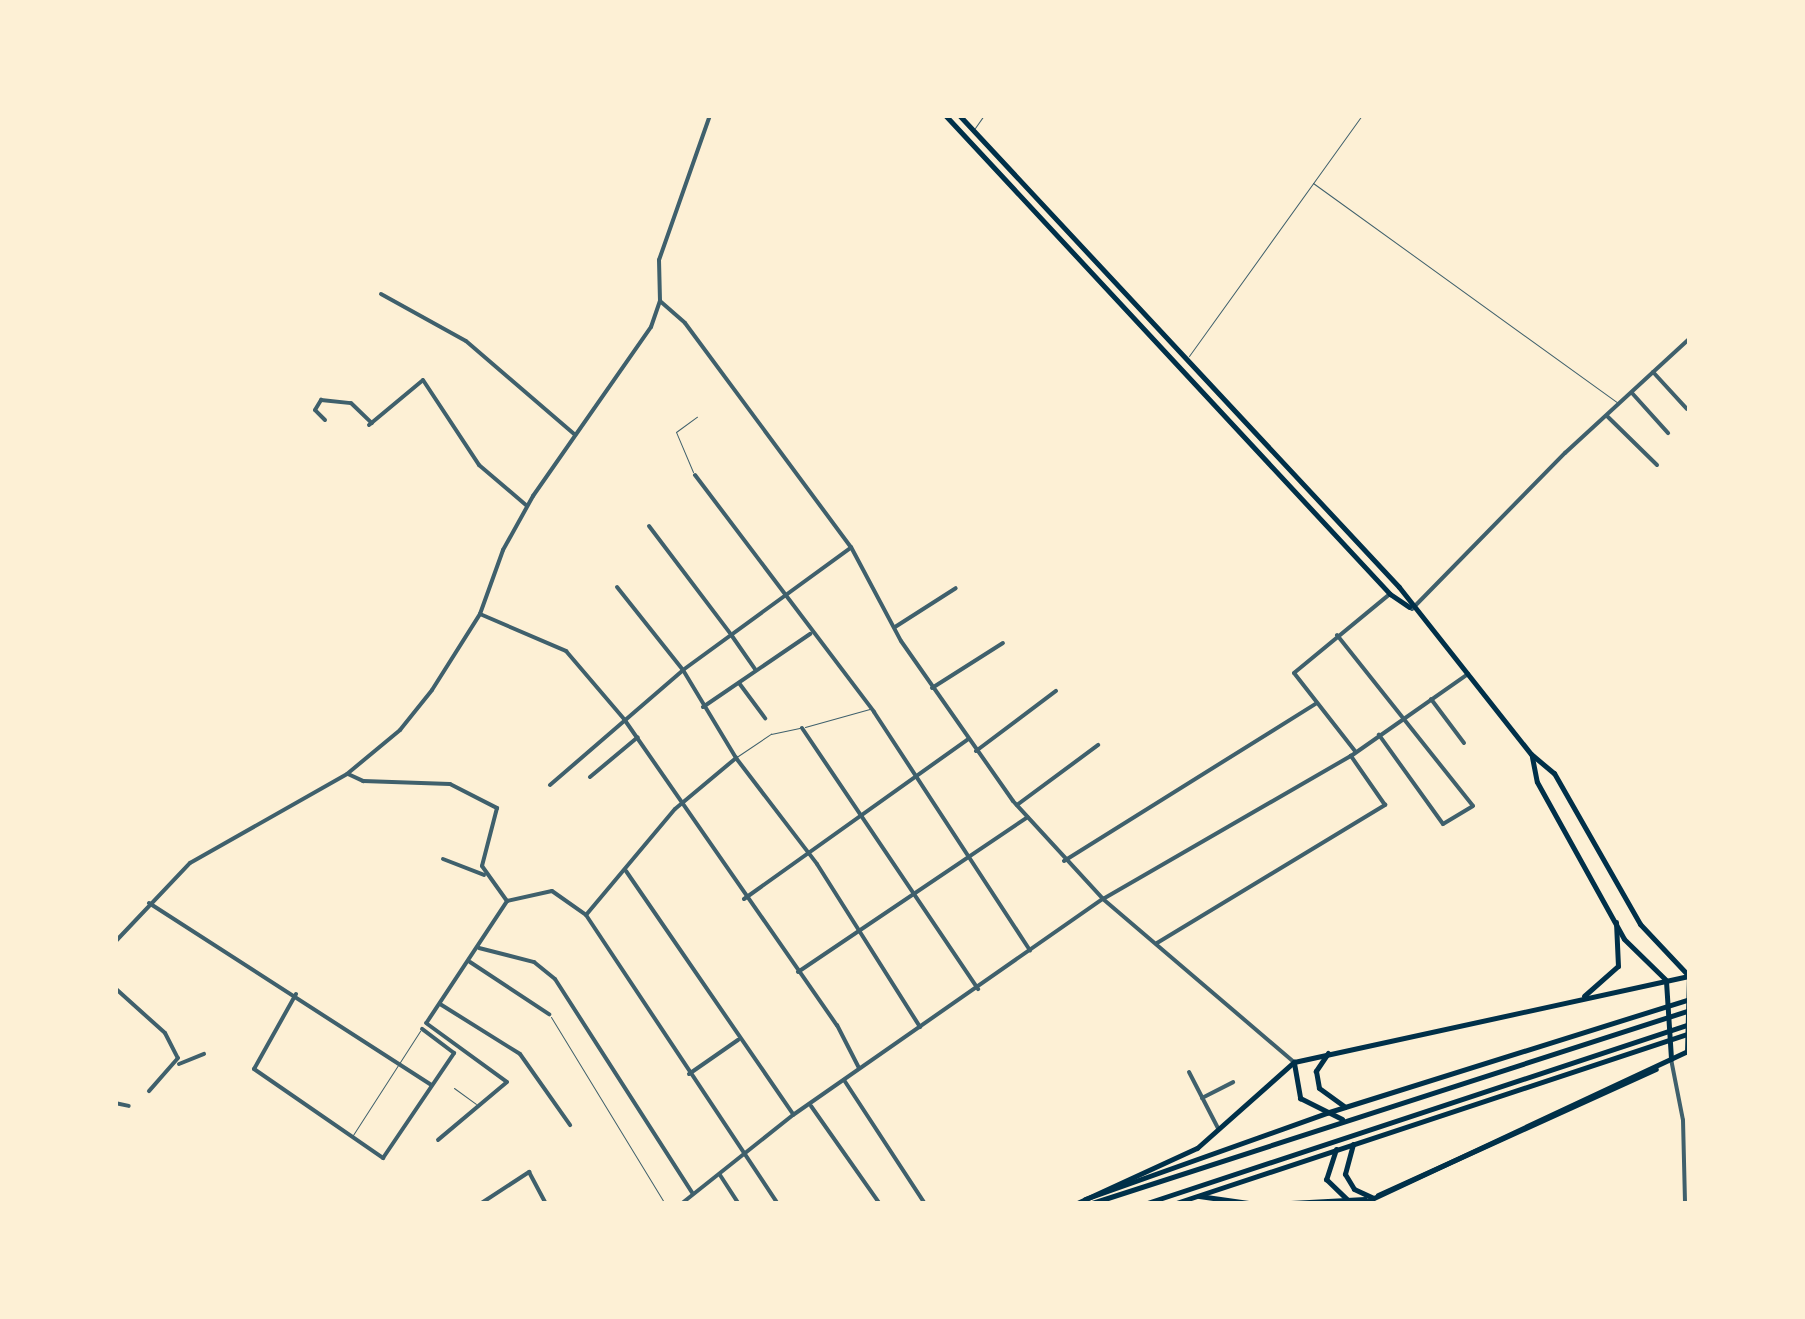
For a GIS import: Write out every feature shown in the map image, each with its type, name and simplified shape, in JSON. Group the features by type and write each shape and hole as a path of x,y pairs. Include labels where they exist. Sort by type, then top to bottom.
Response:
{"main road":[{"path":"945,115 1390,594 1412,609"},
{"path":"960,115 1412,609 1531,754 1554,773 1646,932 1690,976 1688,1051 1361,1204"},
{"path":"1531,754 1536,782 1616,922 1636,955 1666,980 1671,1060"},
{"path":"1576,1000 1618,966 1616,922"},
{"path":"1077,1202 1197,1148 1294,1062 1690,976"},
{"path":"1066,1204 1326,1113 1690,999"},
{"path":"1090,1204 1690,1010"},
{"path":"1171,1200 1362,1132 1690,1024"},
{"path":"1144,1204 1192,1197 1690,1033"},
{"path":"1329,1052 1316,1080 1324,1095 1345,1107"},
{"path":"1294,1062 1300,1098 1345,1120"},
{"path":"1350,1201 1326,1179 1330,1156 1362,1132"},
{"path":"1354,1142 1344,1158 1345,1174 1354,1189 1376,1196"},
{"path":"1272,1204 1281,1198 1350,1201 1376,1196"},
{"path":"1192,1197 1256,1204"}],"street":[{"path":"115,942 190,863 348,774 400,730 480,614 527,506 574,434 628,366 660,301 659,260 710,115"},
{"path":"381,294 466,341 574,434"},
{"path":"660,301 684,323 851,547 932,688 1017,805 1064,861 1103,899 1294,1062"},
{"path":"1412,609 1690,338"},
{"path":"1654,372 1687,409"},
{"path":"325,420 315,410 321,400 351,403 370,424 423,380 479,465 527,506"},
{"path":"1632,393 1668,433"},
{"path":"1607,416 1657,465"},
{"path":"694,475 782,598 871,709 1030,950"},
{"path":"650,526 756,670"},
{"path":"550,784 683,670 851,547"},
{"path":"617,586 683,670 736,758 808,853 920,1027"},
{"path":"894,627 956,588"},
{"path":"1158,943 1385,805 1353,753 1294,673 1390,594"},
{"path":"480,614 566,651 624,718 685,800 744,899 798,972 858,1068"},
{"path":"703,707 810,634"},
{"path":"1337,634 1473,806 1443,824 1379,735"},
{"path":"932,688 1003,643"},
{"path":"680,1204 858,1068 1103,899 1353,753 1468,674"},
{"path":"738,683 765,718"},
{"path":"976,751 1056,691"},
{"path":"1431,700 1464,744"},
{"path":"1064,861 1316,703"},
{"path":"802,728 978,988"},
{"path":"590,777 638,737"},
{"path":"744,899 968,739"},
{"path":"1017,805 1098,745"},
{"path":"586,915 685,800 736,758"},
{"path":"348,774 363,781 450,784 497,808 482,852 484,875"},
{"path":"798,972 1028,817"},
{"path":"443,859 484,875 507,900"},
{"path":"626,871 738,1040 793,1115"},
{"path":"424,1025 470,962 507,900 552,892 586,915 778,1204"},
{"path":"149,903 296,994 432,1086"},
{"path":"479,948 534,962 555,979 693,1194"},
{"path":"470,962 549,1014"},
{"path":"115,988 164,1033 178,1064"},
{"path":"296,994 254,1069 383,1158 454,1052 424,1025"},
{"path":"440,1004 520,1054 570,1125"},
{"path":"424,1025 507,1082 438,1140"},
{"path":"689,1074 738,1040"},
{"path":"150,1091 178,1064 204,1054"},
{"path":"1671,1060 1683,1120 1685,1204"},
{"path":"1190,1072 1219,1130"},
{"path":"844,1080 925,1204"},
{"path":"1202,1098 1233,1082"},
{"path":"115,1104 129,1106"},
{"path":"810,1104 880,1204"},
{"path":"480,1204 530,1172 546,1204"},
{"path":"720,1175 739,1204"}],"lane":[{"path":"974,130 984,115"},
{"path":"1186,360 1362,115"},
{"path":"1313,183 1620,404"},
{"path":"694,475 676,432 697,418"},
{"path":"736,758 771,734 871,709"},
{"path":"549,1014 665,1204"},
{"path":"352,1136 424,1025"},
{"path":"454,1088 479,1106"}]}
